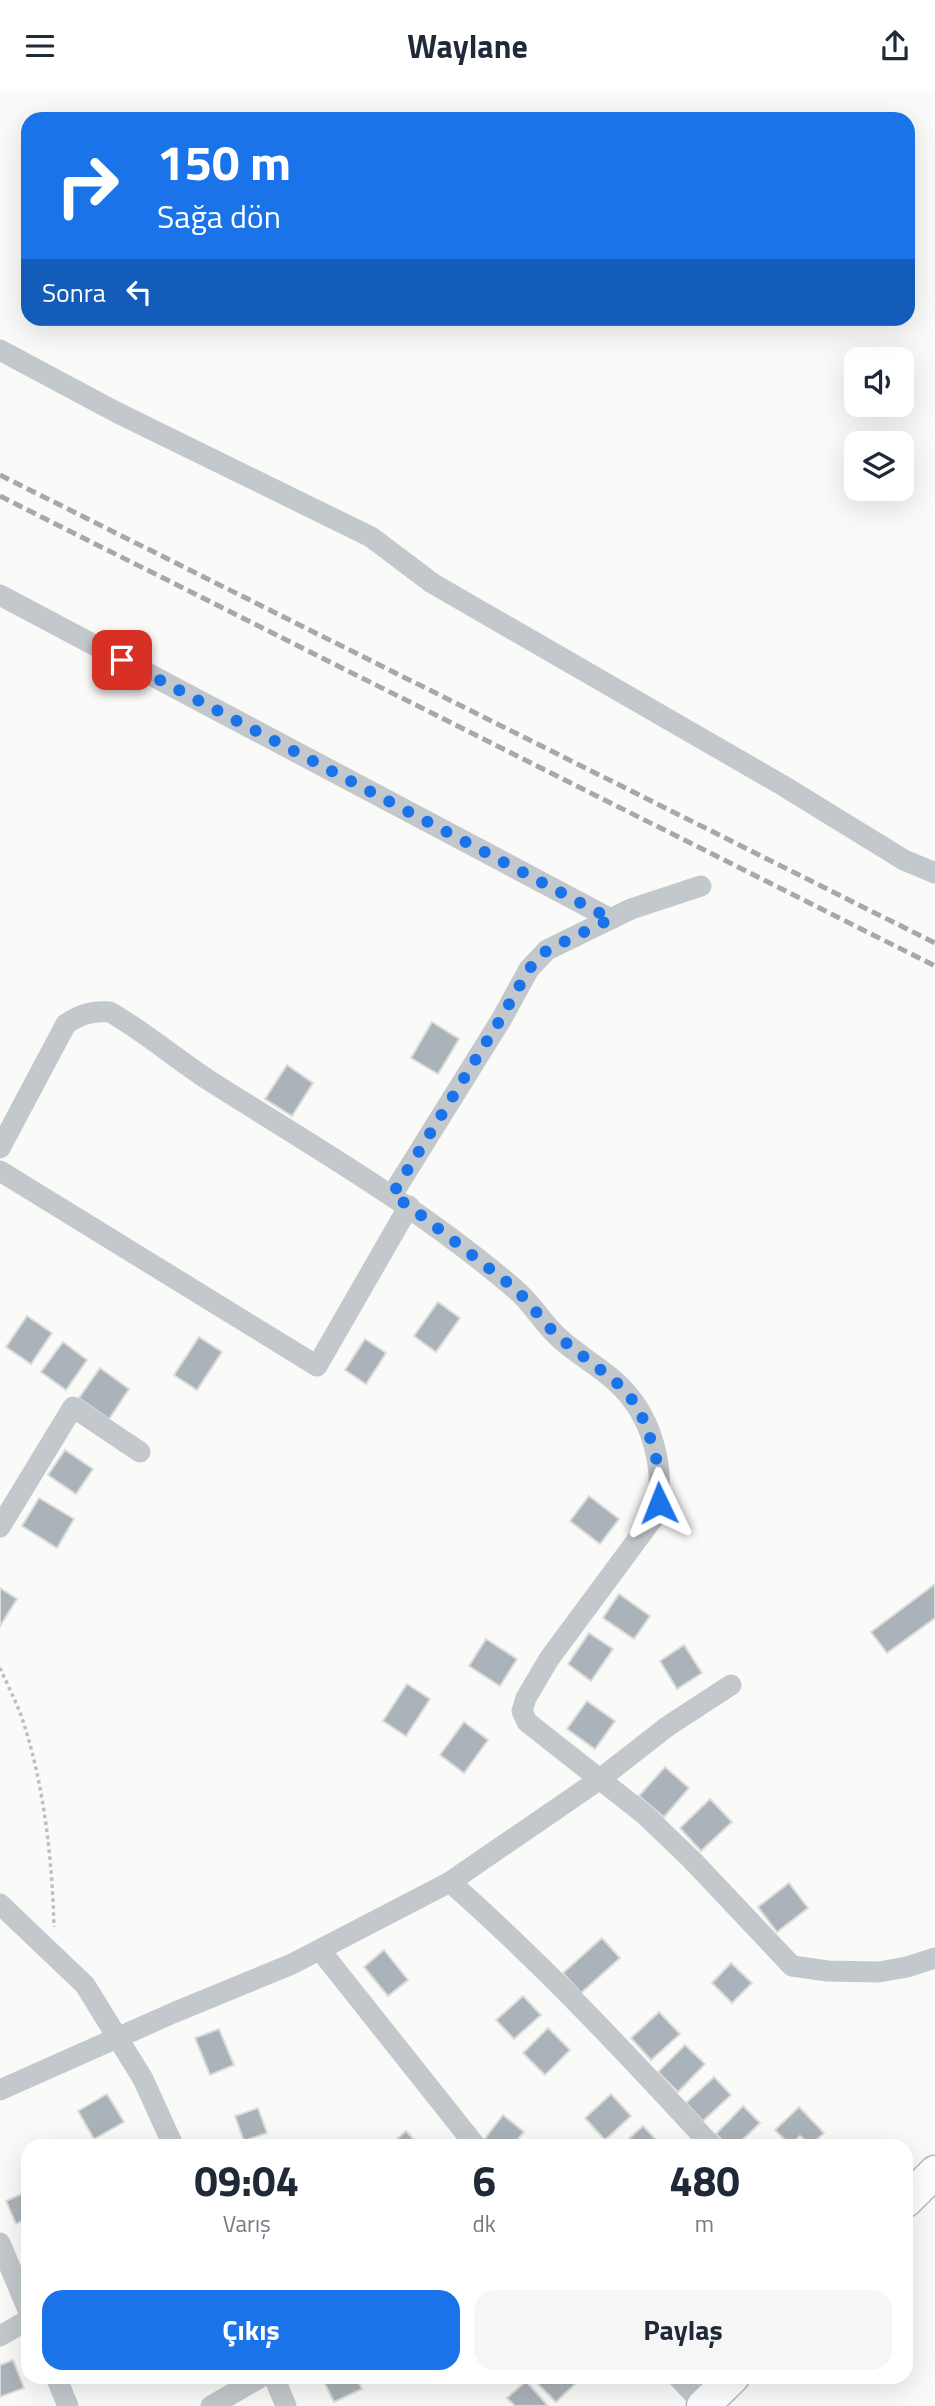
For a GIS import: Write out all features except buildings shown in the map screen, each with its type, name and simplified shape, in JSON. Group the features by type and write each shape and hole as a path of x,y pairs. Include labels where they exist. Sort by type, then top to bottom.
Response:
{"main road":[{"path":"913,2194 935,2172"},
{"path":"703,2405 726,2384"}],"street":[{"path":"0,351 116,412 371,537 432,583 782,785 904,860 935,873"},
{"path":"0,595 611,919"},
{"path":"0,1171 317,1366 401,1201 529,969 547,950 631,909 701,886"},
{"path":"0,1148 66,1024 77,1016 93,1011 110,1012 207,1079 401,1201 517,1290 556,1335 615,1381 631,1398 646,1424 661,1486 654,1517 549,1659 526,1698 522,1711 527,1722 645,1814 792,1966 828,1971 879,1972 935,1958"},
{"path":"0,1527 73,1407 140,1452"},
{"path":"0,2090 292,1964 450,1882 600,1779 668,1726 731,1685"},
{"path":"450,1882 512,1937 608,2034 705,2139"},
{"path":"0,1905 85,1985 143,2078 170,2139"},
{"path":"320,1950 470,2139"},
{"path":"0,2243 21,2293"},
{"path":"0,2336 21,2324"},
{"path":"59,2384 68,2406"},
{"path":"211,2406 249,2384"},
{"path":"277,2384 286,2406"},
{"path":"684,2384 703,2405"}],"path":[{"path":"0,1668 22,1717 51,1850 54,1927 50,1951"}],"railway":[{"path":"0,475 935,943"},
{"path":"0,496 935,966"}],"route":[{"path":"122,660 611,919 547,950 529,969 392,1195 517,1290 556,1335 615,1381 631,1398 646,1424 656,1458 661,1486 659,1503"}]}
